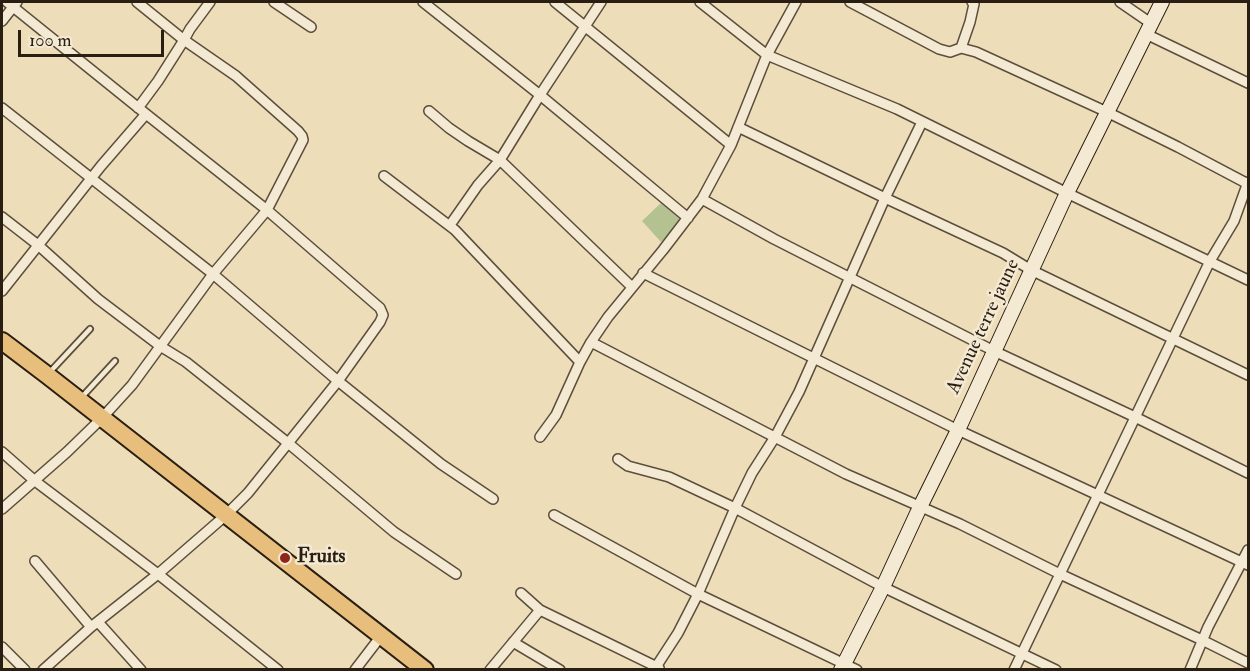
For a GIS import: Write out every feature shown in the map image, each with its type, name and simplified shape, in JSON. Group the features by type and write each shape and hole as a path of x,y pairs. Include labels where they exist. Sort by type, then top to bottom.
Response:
{"highway":[{"path":"2,341 425,669"}],"street":[{"path":"2,509 102,418 132,385 213,274 267,210 303,140 302,136 236,76 184,40 137,2"},
{"path":"2,291 142,111 190,29 210,2"},
{"path":"274,2 311,27"},
{"path":"423,2 540,95 688,219"},
{"path":"555,2 731,145"},
{"path":"450,225 478,185 501,160 540,95 601,2"},
{"path":"700,2 767,55 897,109 1248,280"},
{"path":"540,437 556,415 580,362 608,317 702,199 731,145 767,55 796,2"},
{"path":"850,2 939,49 950,52 962,48 976,52 1107,112 1248,183 1234,221 1210,261 1014,669"},
{"path":"962,48 974,4 972,2"},
{"path":"1120,2 1149,29 1248,83"},
{"name":"Avenue terre jaune","path":"848,667 1067,193 1162,2"},
{"path":"2,21 12,3 142,111 267,210 380,308 382,315 380,322 338,381 248,493 158,574 94,624 43,669"},
{"path":"2,108 213,274 338,381 441,464 493,499"},
{"path":"429,111 468,141 501,160 632,287"},
{"path":"521,593 540,610 657,669 698,594 752,472 799,392 885,198 922,122"},
{"path":"738,127 1003,253 1031,270 1248,375"},
{"path":"384,176 450,225 580,362"},
{"path":"702,199 994,351 1248,473"},
{"path":"2,217 38,245 98,299 160,346 186,362 288,443 394,532 456,574"},
{"path":"643,273 958,430 1245,563"},
{"path":"591,342 846,474 960,524 1059,574 1248,663"},
{"path":"2,452 35,481 278,669"},
{"path":"618,459 628,466 669,477 735,508 883,587 1056,669"},
{"path":"554,515 698,594 848,667"},
{"path":"1190,669 1202,640 1245,563 1248,550"},
{"path":"36,561 94,624 141,669"},
{"path":"490,669 540,610"},
{"path":"355,669 381,636"},
{"path":"513,642 560,669"},
{"path":"2,648 26,669"}],"lane":[{"path":"47,375 90,329"},
{"path":"79,400 115,360"}],"green space":[{"path":"663,201 683,222 661,242 642,221"}],"place":[{"name":"Fruits","path":"285,558"}]}
